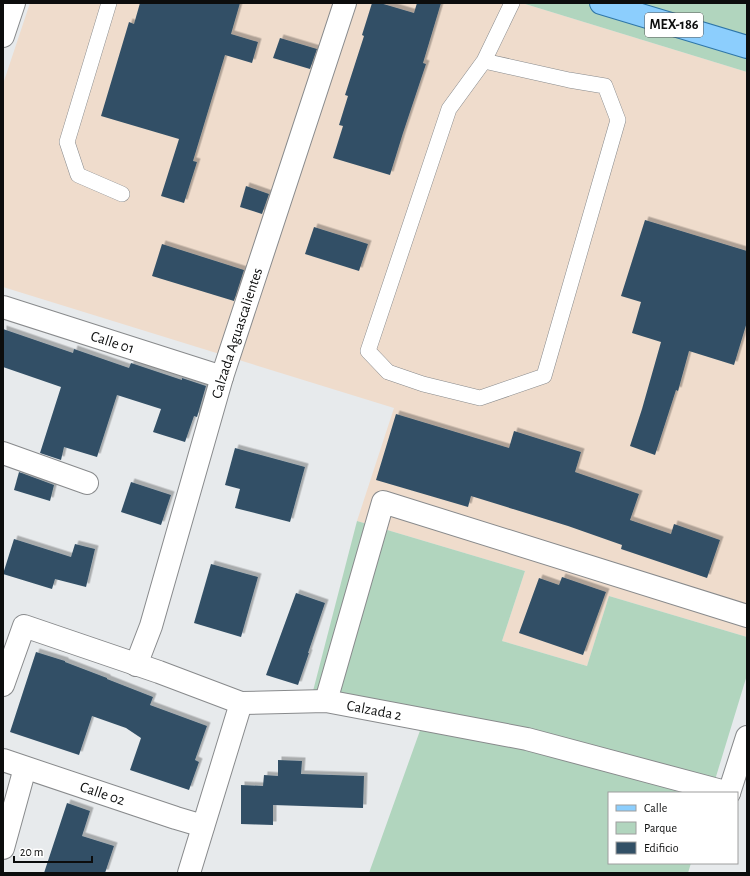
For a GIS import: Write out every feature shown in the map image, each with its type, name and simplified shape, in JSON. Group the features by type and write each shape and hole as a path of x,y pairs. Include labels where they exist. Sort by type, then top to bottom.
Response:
{"main road":[{"name":"MEX-186","path":"601,3 747,47"}],"street":[{"path":"3,36 14,3"},
{"name":"Calzada Aguascalientes","path":"136,664 151,626 222,377 345,3"},
{"name":"Calle 01","path":"3,307 222,377"},
{"path":"3,453 87,483"},
{"path":"326,701 383,502 747,616"},
{"name":"Calzada 2","path":"3,685 24,626 159,672 241,703 326,701 527,739 725,792"},
{"path":"189,873 241,703"},
{"path":"729,792 747,737"},
{"name":"Calle 02","path":"3,760 203,826"},
{"path":"3,848 25,768"}],"lane":[{"path":"109,3 66,142 78,174 122,194"},
{"path":"484,61 569,80 605,86 618,120 544,376 480,398 423,384 388,372 368,351 449,109 484,61 512,3"}],"shaded area":[{"path":"30,3 522,3 747,72 747,637 609,596 587,666 502,641 525,571 357,521 394,408 3,287 3,84"}],"green space":[{"path":"522,3 747,3 747,72"},
{"path":"357,521 525,571 502,641 587,666 609,596 747,637 747,675 711,792 608,792 608,864 691,864 688,873 369,873 427,711 313,691"}],"building":[{"path":"140,3 240,3 231,34 258,42 252,63 225,55 193,161 197,162 184,203 161,196 179,139 101,116 129,22 134,24"},
{"path":"372,3 380,3 414,13 417,3 441,3 423,63 426,64 390,175 333,158 343,126 339,125 348,96 345,95 364,36 362,35"},
{"path":"280,38 317,49 310,69 273,58"},
{"path":"246,186 269,194 262,214 240,207"},
{"path":"645,220 747,251 747,322 734,365 689,351 678,391 676,390 655,455 630,446 661,342 632,333 641,302 621,296"},
{"path":"314,227 368,244 359,271 305,254"},
{"path":"162,244 244,270 234,301 152,276"},
{"path":"3,329 73,353 74,349 129,368 131,363 182,380 182,378 206,386 197,417 194,416 185,442 153,432 161,409 117,395 97,457 64,447 61,460 40,453 61,387 3,367"},
{"path":"396,414 509,448 514,431 581,452 575,472 639,494 630,520 671,534 674,524 720,540 707,578 621,549 622,545 568,526 471,496 468,507 376,480"},
{"path":"235,448 305,467 290,522 235,508 240,489 225,485"},
{"path":"19,472 54,485 50,501 14,490"},
{"path":"131,482 171,495 161,525 121,512"},
{"path":"14,539 71,557 75,544 95,549 86,587 55,579 52,589 3,574"},
{"path":"211,564 258,577 241,637 194,623"},
{"path":"562,577 606,592 583,655 519,633 539,578 559,585"},
{"path":"296,593 325,603 298,685 266,675"},
{"path":"36,652 65,661 153,697 150,705 207,726 195,760 199,762 189,790 130,770 141,738 126,728 92,716 79,755 10,732"},
{"path":"278,760 302,761 301,774 364,776 363,808 273,805 273,825 241,824 241,785 263,786 264,775 278,776"},
{"path":"67,803 90,811 82,836 114,846 105,873 44,873"}]}
